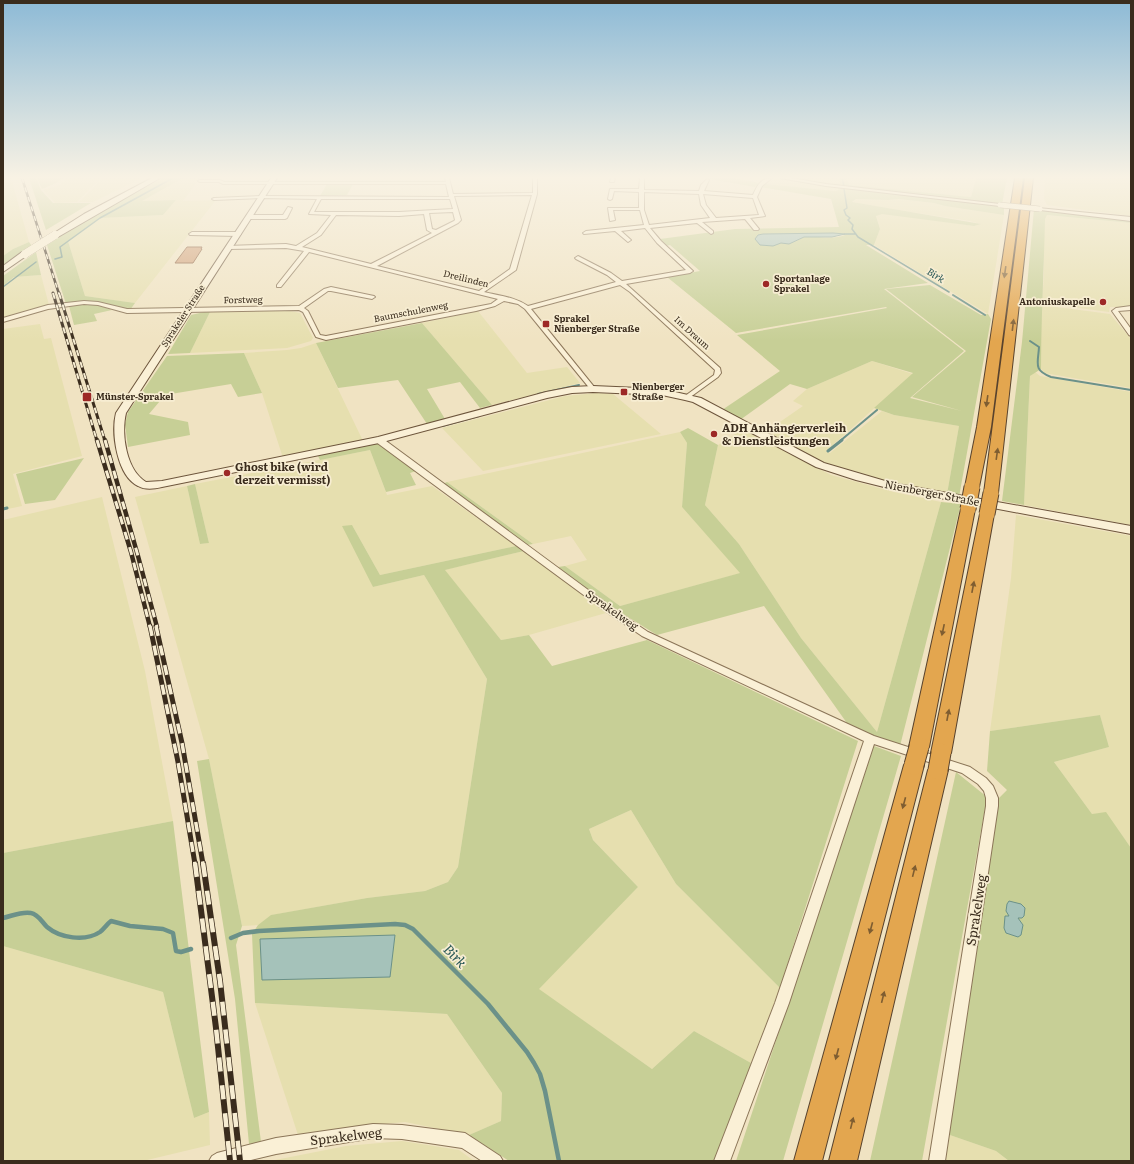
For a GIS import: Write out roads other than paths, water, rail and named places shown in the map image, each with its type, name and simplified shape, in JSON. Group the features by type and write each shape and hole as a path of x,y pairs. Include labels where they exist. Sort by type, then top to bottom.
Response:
{"highway":[{"path":"808,1161 917,756 984,427 1011,232"},
{"path":"842,1161 940,762 991,493 1023,232"}],"street":[{"path":"3,270 60,232"},
{"name":"Dreilinden","path":"297,248 315,239 322,232"},
{"path":"372,266 434,232"},
{"path":"481,292 513,270 524,232"},
{"path":"586,233 593,232"},
{"path":"620,232 628,240"},
{"path":"527,308 620,283 690,271 658,242 652,232"},
{"path":"192,234 238,234"},
{"name":"Sprakeler Straße","path":"126,462 118,431 118,419 187,310 238,234"},
{"name":"Dreilinden","path":"229,247 297,248 308,250 506,298 520,303 527,308 593,389"},
{"path":"279,286 308,250"},
{"name":"Im Draum","path":"578,258 609,274 639,296 718,369 716,376 687,397"},
{"path":"300,308 326,290 331,289 372,297"},
{"name":"Baumschulenweg","path":"300,308 305,312 318,336 326,338 476,309 493,305 506,298"},
{"name":"Forstweg","path":"3,320 27,312 77,303 96,303 116,310 127,311 300,308"},
{"path":"1131,308 1118,309 1115,311 1131,334"},
{"name":"Nienberger Straße","path":"126,462 138,482 153,485 379,440 546,395 572,390 593,389 662,392 687,397 704,404 807,459 847,474 892,486 1131,530"},
{"name":"Sprakelweg","path":"379,440 611,611 645,634 870,739 966,770 982,781 989,789 992,798 992,806 937,1161"},
{"path":"722,1161 782,1003 870,739"},
{"name":"Sprakelweg","path":"217,1161 276,1146 373,1131 402,1132 465,1141 495,1161"}],"water":[{"path":"763,234 845,234 832,237 804,237 789,244 781,243 773,246 760,245 755,239 758,235"},
{"path":"1009,901 1021,904 1025,908 1024,916 1022,918 1018,918 1023,925 1021,935 1018,937 1006,933 1004,928 1005,916 1009,916 1006,911"},
{"path":"395,935 390,977 262,980 260,939"}],"waterway":[{"path":"55,259 62,257 60,247 80,232"},
{"path":"845,234 856,234"},
{"name":"Birk","path":"856,234 858,237 949,292"},
{"path":"3,287 36,262"},
{"name":"Birk","path":"953,295 985,315"},
{"name":"Birk","path":"1030,341 1039,347 1039,369 1041,372 1051,377 1131,390"},
{"path":"538,394 579,385"},
{"path":"840,441 877,410"},
{"path":"442,426 479,416"},
{"path":"828,451 842,440"},
{"path":"3,509 7,508"},
{"name":"Birk","path":"3,918 24,913 33,914 52,931 66,936 80,938 100,932 111,921 130,926 163,929 173,933 176,951 181,952 191,949"},
{"name":"Birk","path":"231,938 243,933 259,931 395,924 405,925 413,929 488,1004 527,1052 534,1063 540,1074 545,1091 559,1161"}],"railway":[{"path":"39,232 59,294"},
{"path":"53,293 97,441"},
{"path":"59,293 105,441"},
{"path":"97,440 131,552 150,627"},
{"path":"105,440 157,627"},
{"path":"150,626 178,762 195,864"},
{"path":"156,626 182,743 203,864"},
{"path":"195,863 216,1028 230,1161"},
{"path":"203,863 220,981 240,1161"}],"place":[{"name":"Sportanlage Sprakel","path":"766,284"},
{"name":"Antoniuskapelle","path":"1103,302"},
{"name":"Sprakel Nienberger Straße","path":"546,324"},
{"name":"Nienberger Straße","path":"624,392"},
{"name":"Münster-Sprakel","path":"87,397"},
{"name":"ADH Anhängerverleih & Dienstleistungen","path":"714,434"},
{"name":"Ghost bike (wird derzeit vermisst)","path":"227,473"}]}
